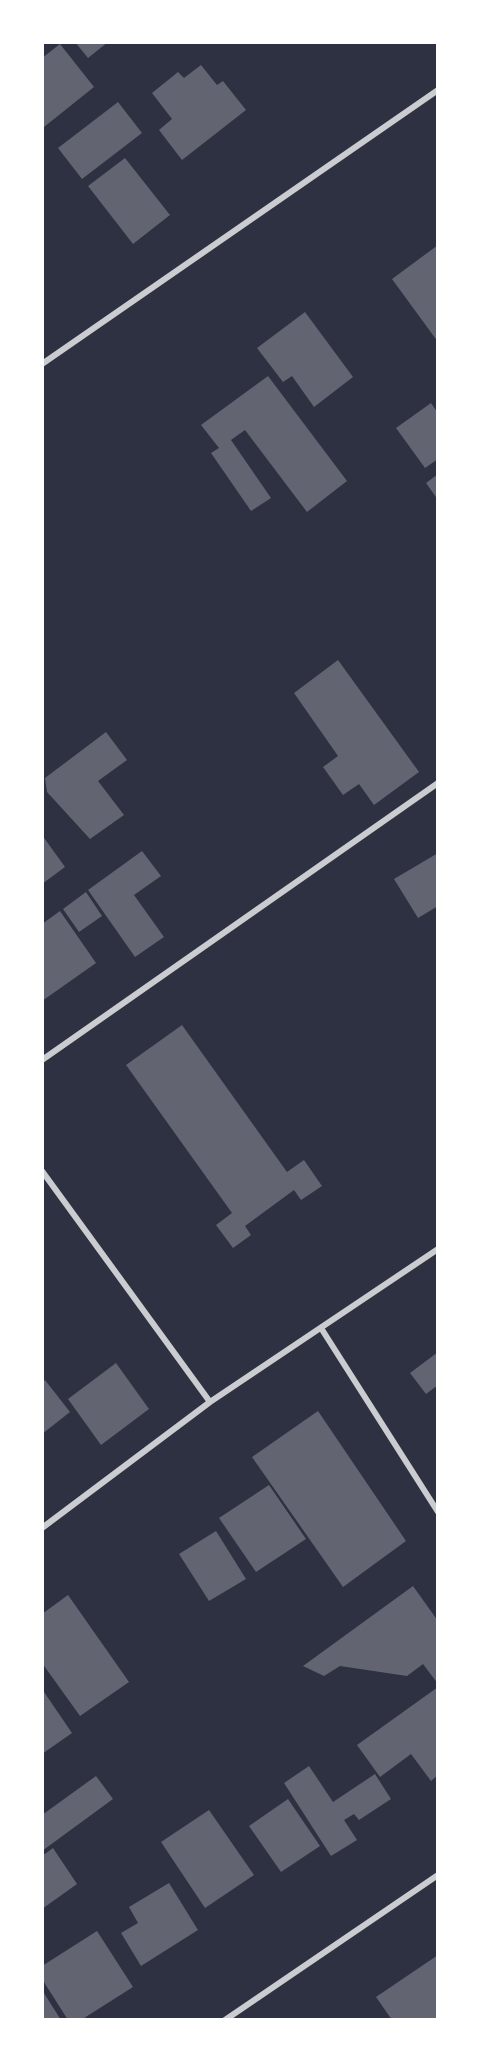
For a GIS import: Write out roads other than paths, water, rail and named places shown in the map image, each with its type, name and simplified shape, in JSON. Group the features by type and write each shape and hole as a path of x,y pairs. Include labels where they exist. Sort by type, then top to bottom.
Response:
{"street":[{"path":"42,364 438,90"},
{"path":"42,1060 438,783"},
{"path":"42,1171 210,1402"},
{"path":"42,1528 210,1402 438,1249"},
{"path":"321,1328 438,1512"},
{"path":"225,2020 234,2018 438,1875"}]}
